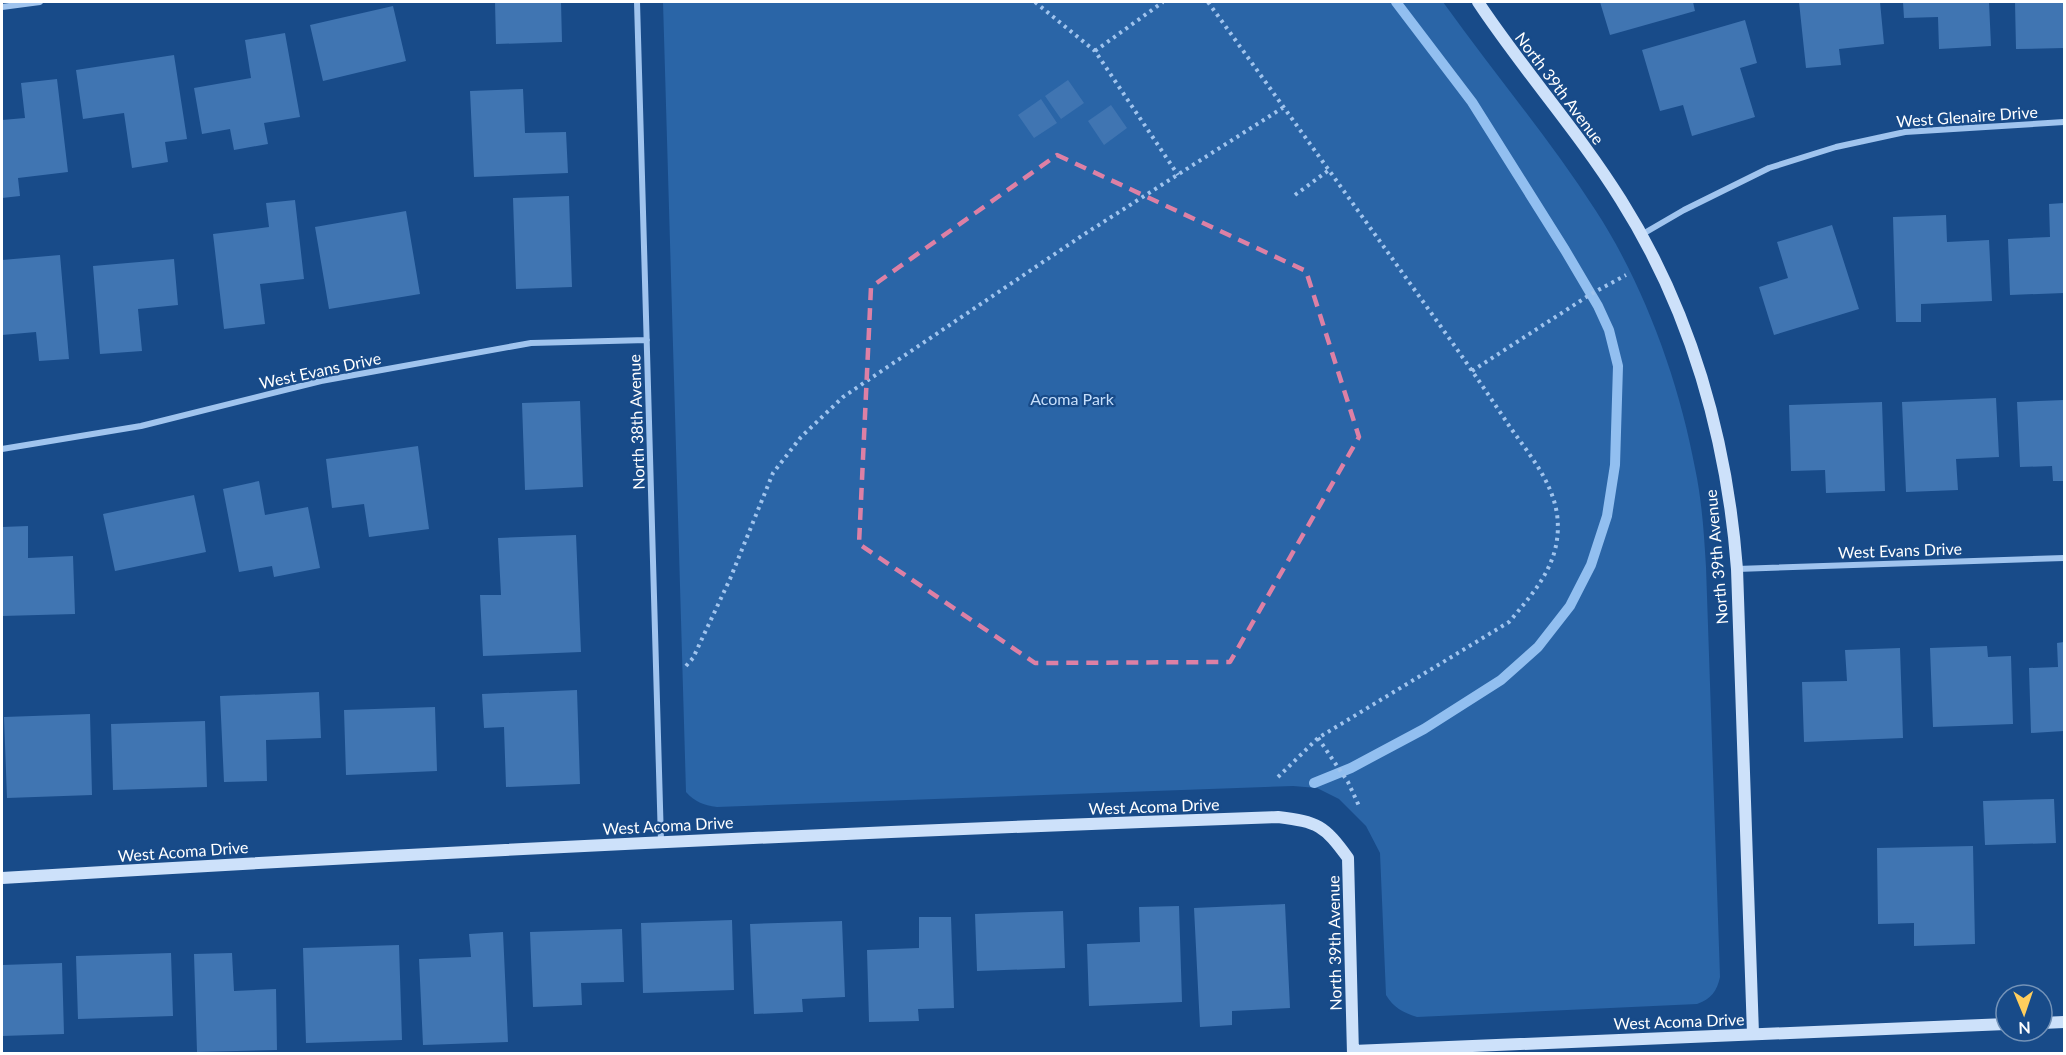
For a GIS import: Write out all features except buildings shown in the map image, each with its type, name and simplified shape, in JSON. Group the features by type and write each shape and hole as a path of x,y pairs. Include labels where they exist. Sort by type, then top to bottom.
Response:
{"street":[{"path":"2,7 40,2"},
{"name":"North 38th Avenue","path":"637,2 661,841"},
{"name":"North 39th Avenue","path":"1478,2 1501,37 1576,133 1622,201 1666,281 1709,398 1725,470 1737,569 1753,1034"},
{"name":"West Glenaire Drive","path":"1641,235 1684,210 1769,168 1836,147 1905,132 2064,122"},
{"name":"West Evans Drive","path":"2,448 141,426 321,381 531,343 647,340"},
{"name":"West Evans Drive","path":"1737,569 2064,558"},
{"name":"West Acoma Drive","path":"2,878 661,841 1278,817 1310,821 1333,836"},
{"name":"North 39th Avenue","path":"1333,836 1348,858 1353,1052"},
{"name":"West Acoma Drive","path":"1353,1052 1994,1024"}],"path":[{"path":"1035,2 1095,51 1178,175"},
{"path":"1095,51 1163,2"},
{"path":"1208,2 1472,371 1550,487 1557,514 1558,541 1550,567 1530,597 1509,622 1318,738 1276,779"},
{"path":"686,666 693,658 730,579 773,473 801,437 843,397 1083,235 1284,107"},
{"path":"1295,195 1329,170"},
{"path":"1472,371 1590,294 1626,275"},
{"path":"1318,738 1348,782 1359,806"}],"highlighted area":[{"path":"1057,155 1306,271 1359,437 1230,662 1035,663 859,544 871,287"}],"green space":[{"name":"Acoma Park","path":"663,2 1443,2 1559,157 1596,211 1644,302 1658,335 1680,402 1699,493 1706,567 1720,977 1713,994 1697,1004 1417,1017 1403,1011 1395,1006 1386,995 1380,853 1366,826 1339,799 1317,788 1293,786 717,807 700,802 689,795 686,792"}],"waterway":[{"path":"1314,783 1351,768 1424,729 1501,680 1538,647 1570,606 1591,565 1607,516 1615,465 1618,366 1609,330 1598,306 1472,102 1396,2"}]}
